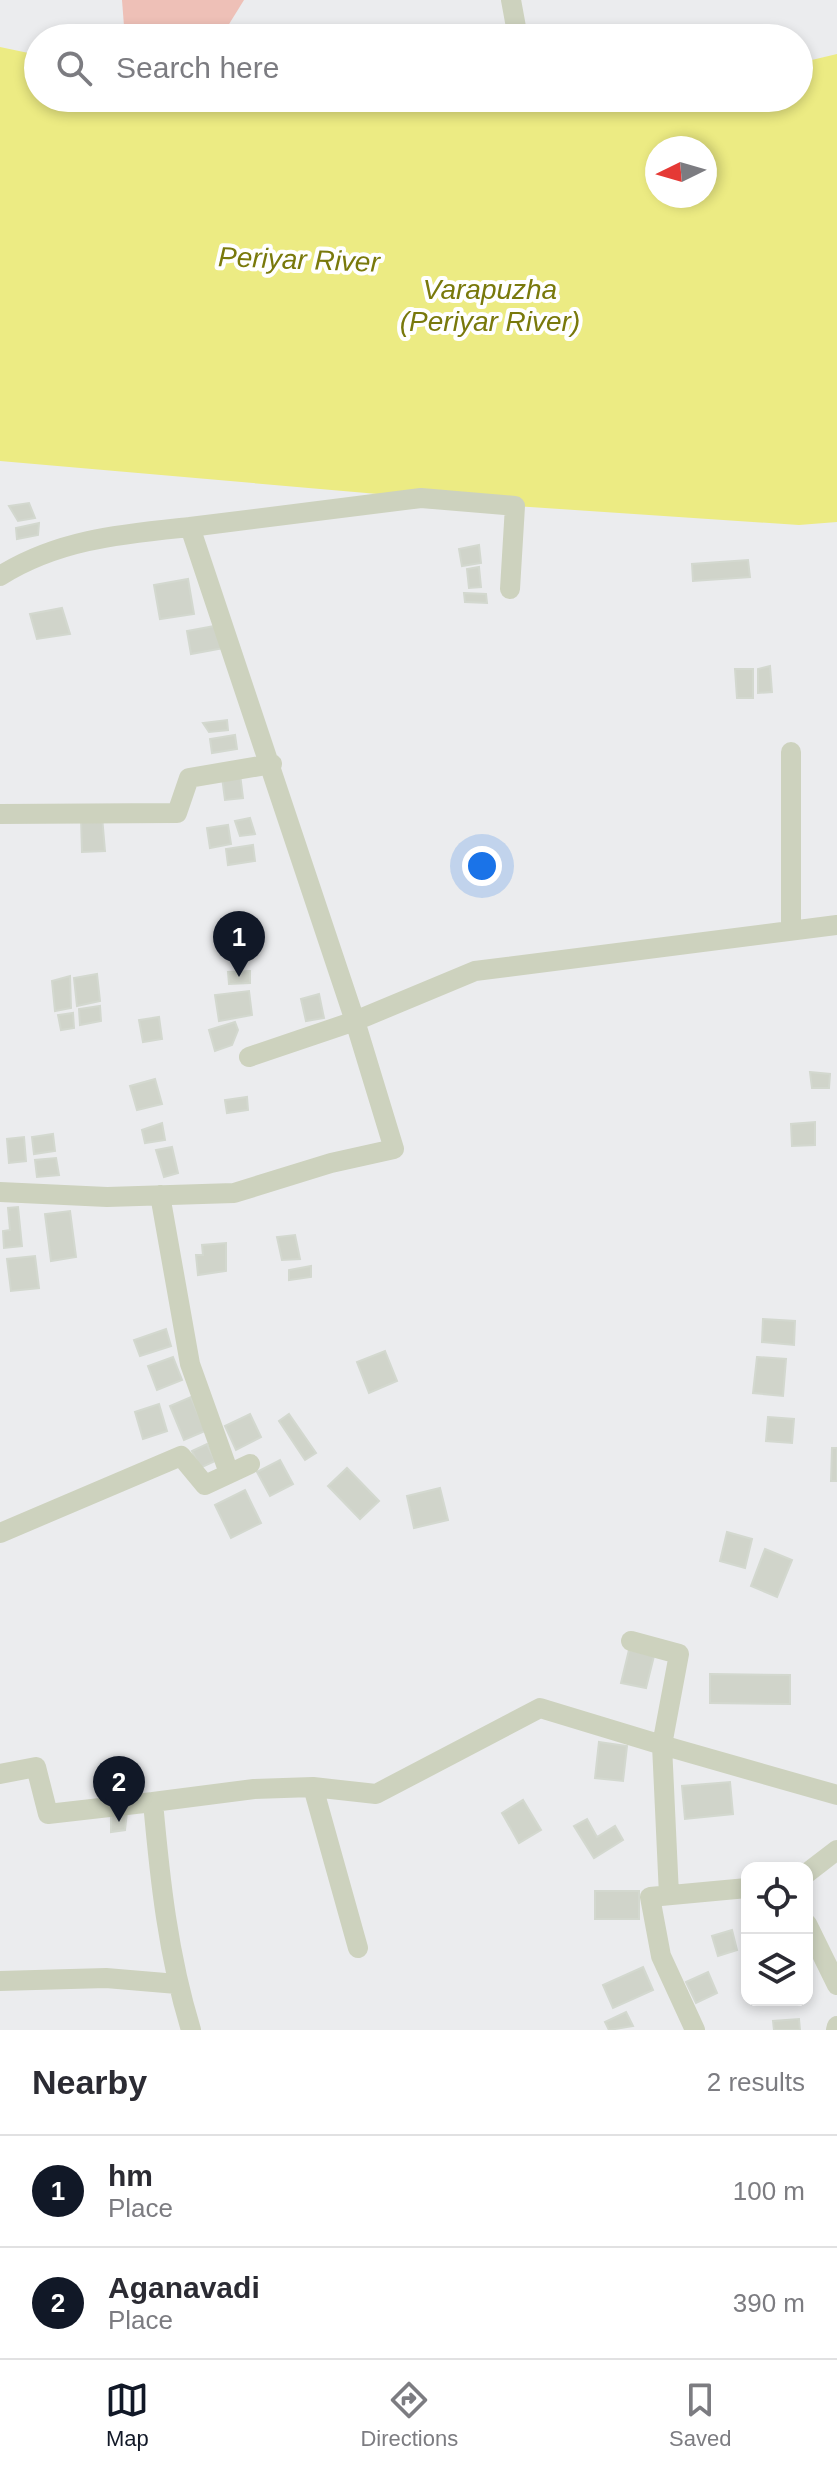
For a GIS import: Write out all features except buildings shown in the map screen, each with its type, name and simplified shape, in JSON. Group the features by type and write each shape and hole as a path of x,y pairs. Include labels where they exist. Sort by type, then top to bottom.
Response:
{"street":[{"path":"511,0 515,24"},
{"path":"0,576 19,564 94,537 421,498 515,506 510,589"},
{"path":"0,1192 234,1193 331,1163 394,1149 272,764 190,527"},
{"path":"791,752 791,929"},
{"path":"0,814 177,813 189,778 272,764"},
{"path":"249,1057 355,1021 475,971 837,925"},
{"path":"160,1195 190,1364 229,1473"},
{"path":"0,1533 181,1456 205,1485 250,1464"},
{"path":"631,1641 679,1654 662,1745 669,1895"},
{"path":"0,1774 36,1767 48,1814 254,1789 313,1787 376,1794 540,1708 837,1795"},
{"path":"313,1787 358,1948"},
{"path":"153,1802 162,1909 177,1984 191,2030"},
{"path":"813,1868 837,1850"},
{"path":"695,2030 661,1956 650,1897 741,1889"},
{"path":"812,1934 837,1985"},
{"path":"0,1981 106,1978 177,1984"}],"shaded area":[{"path":"122,0 244,0 229,24 124,24"}],"water":[{"name":"Varapuzha (Periyar River)","path":"0,47 24,52 24,112 813,112 813,60 837,54 837,522 799,525 515,506 0,461"}],"place":[{"name":"hm","path":"239,977"},
{"name":"Aganavadi","path":"119,1822"}],"water label":[{"name":"Periyar River","path":"299,259"}]}
